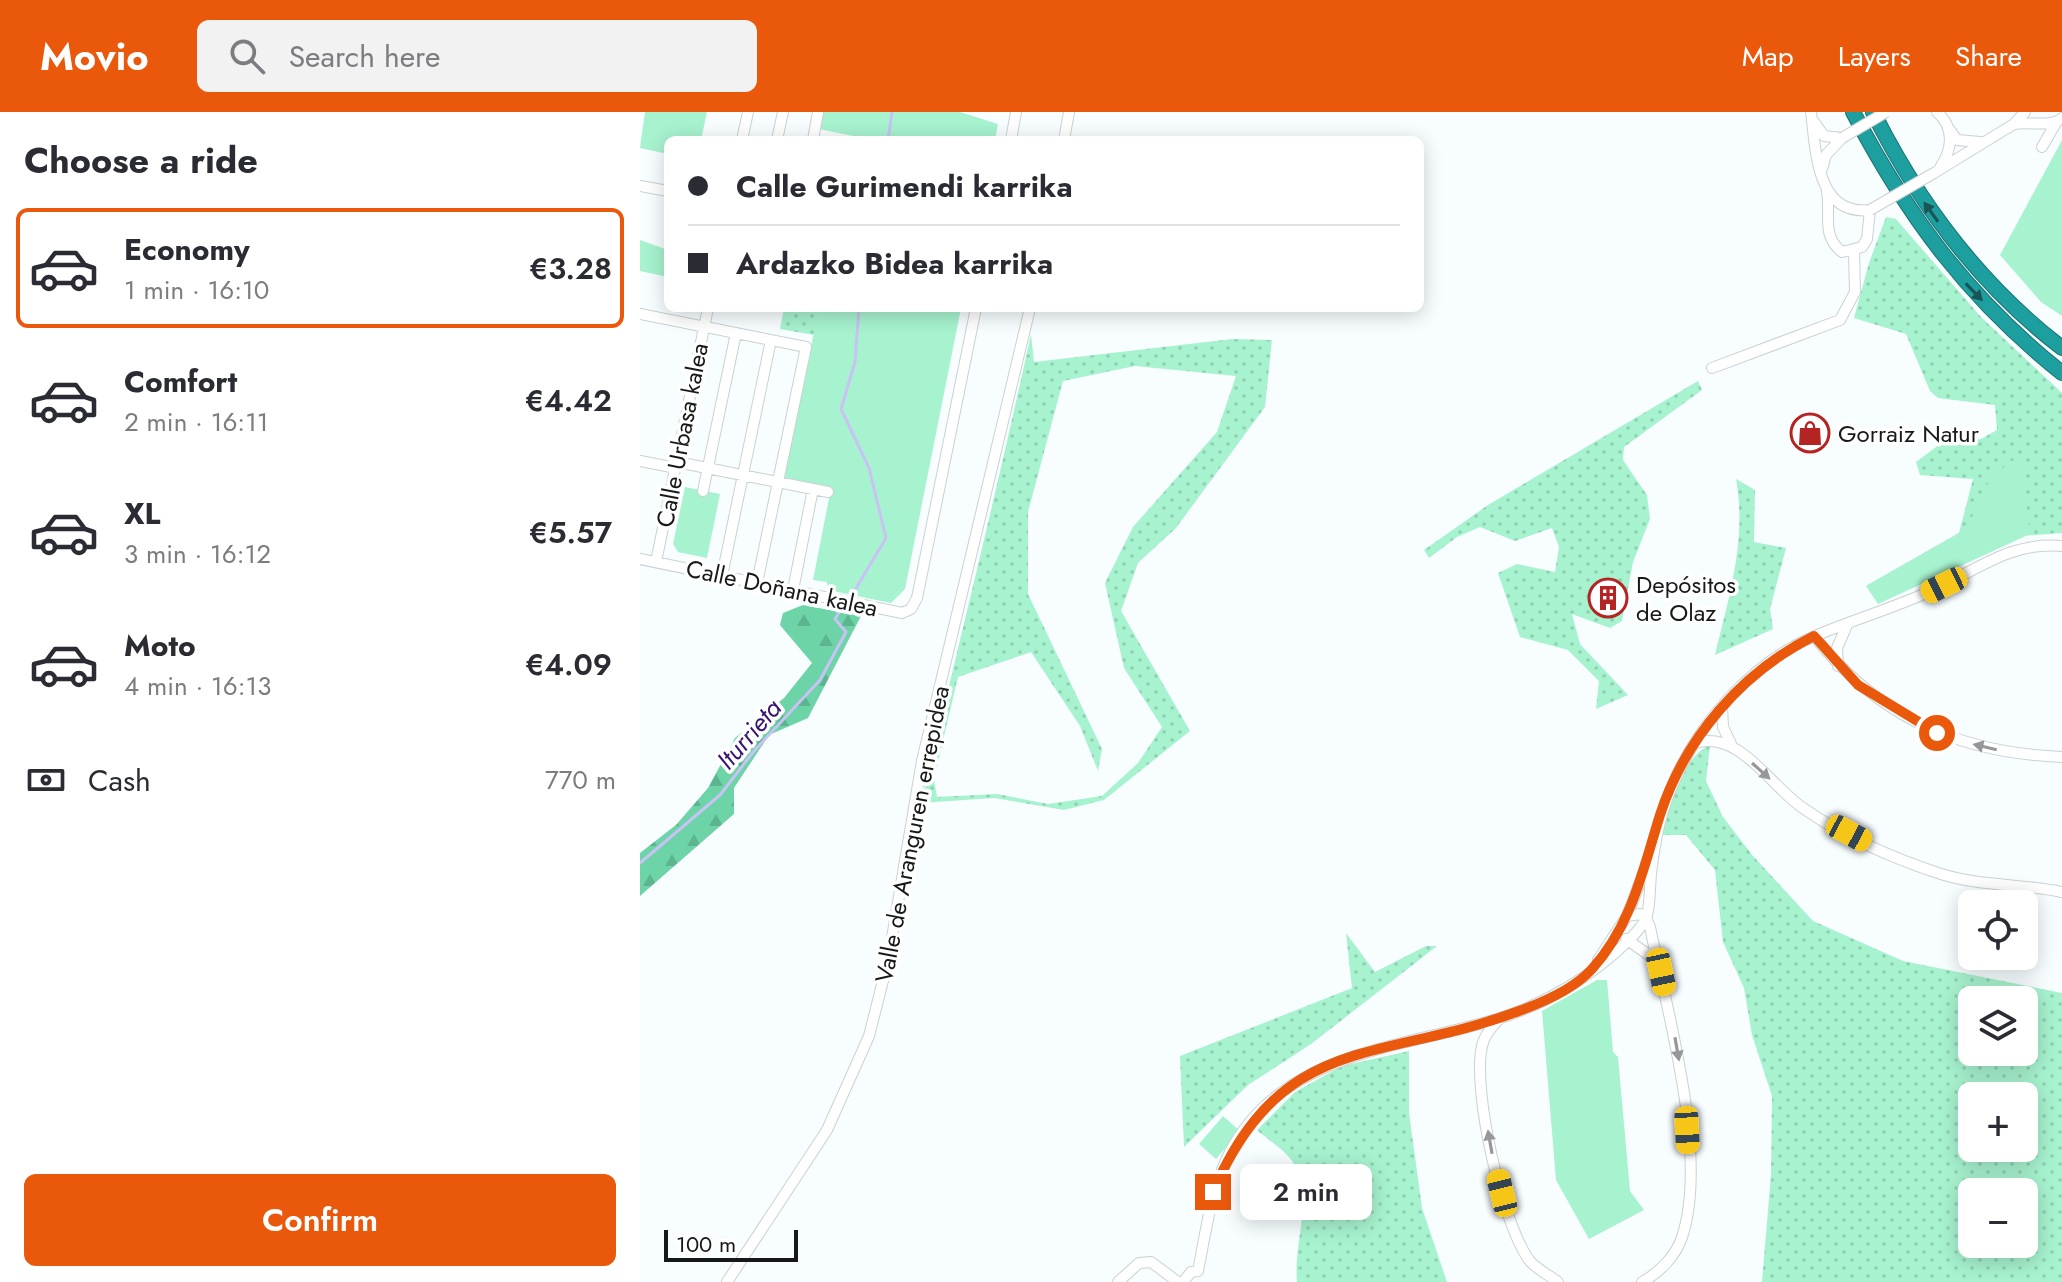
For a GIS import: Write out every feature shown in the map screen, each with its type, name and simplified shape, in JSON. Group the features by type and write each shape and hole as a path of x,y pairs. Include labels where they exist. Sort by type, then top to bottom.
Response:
{"highway":[{"path":"1846,112 1878,172 1906,214 1951,268 2019,338 2062,373"},
{"path":"1853,112 1903,202 1951,268"},
{"path":"1873,112 1925,205 1969,261 2026,320 2062,348"}],"street":[{"path":"743,136 748,112"},
{"path":"778,136 783,112"},
{"path":"814,136 818,112"},
{"path":"1012,136 1016,112"},
{"path":"1065,136 1069,112"},
{"path":"1823,180 1826,155 1842,138 1886,112"},
{"path":"1937,112 1957,140 1968,144 1985,141"},
{"path":"1827,192 1846,208 1870,210 2014,124 2025,112"},
{"path":"2034,112 2051,122"},
{"path":"1811,114 1824,136 1842,138"},
{"path":"1811,114 1830,212 1827,235 1842,252 1854,252 1867,239 1870,210"},
{"path":"2014,124 2051,122"},
{"path":"1934,173 1949,153 1948,128"},
{"path":"640,186 664,190"},
{"path":"1712,368 1840,320 1855,292 1854,252"},
{"name":"Calle Urbasa kalea","path":"656,562 707,312"},
{"name":"Calle Doñana kalea","path":"640,559 902,613 911,609 920,585 975,312"},
{"name":"Valle de Aranguren errepidea","path":"727,1282 827,1130 869,1036 888,961 922,761 1029,312"},
{"path":"640,314 806,347 757,583"},
{"name":"Calle Urbasa kalea","path":"703,491 736,333"},
{"path":"722,576 771,340"},
{"path":"640,461 708,468 828,492"},
{"path":"793,590 813,489"},
{"path":"1592,969 1624,920 1655,840 1673,781 1722,706 1765,666 1814,636 1928,592 2006,551 2045,544 2062,546"},
{"path":"1838,666 1837,648 1848,623"},
{"path":"1814,636 1838,666 1869,693 1937,733 2001,751 2062,757"},
{"path":"1722,706 1723,727 1731,744 1803,808 1872,846 1943,875 2062,892"},
{"path":"1695,743 1713,739 1731,744"},
{"path":"1642,1282 1669,1261 1681,1241 1688,1214 1687,1130 1678,1051 1648,922 1655,840"},
{"path":"1624,920 1640,914 1648,922"},
{"path":"1624,920 1630,943 1656,960"},
{"path":"1206,1282 1198,1271 1213,1192 1231,1151 1255,1117 1280,1094 1332,1062 1499,1019 1559,994 1630,943 1648,922"},
{"path":"1499,1019 1488,1031 1482,1046 1484,1105 1502,1193 1530,1262 1558,1282"},
{"path":"1459,1030 1471,1033 1482,1046"},
{"path":"1118,1282 1139,1263 1151,1262 1181,1282 1191,1272 1198,1271"}],"green space":[{"path":"645,112 707,112 702,136 664,136 664,153 640,148"},
{"path":"822,112 960,112 998,124 996,136 853,136 819,129"},
{"path":"2062,140 2062,316 2041,302 2000,255"},
{"path":"1886,217 1896,219 1981,317 2062,393 2062,533 2009,537 1866,586 1959,533 1973,479 1920,475 1916,462 1940,444 1981,439 1997,430 1995,405 1938,398 1930,391 1906,334 1854,318"},
{"path":"640,240 664,249 664,276 640,271"},
{"path":"783,312 818,312 814,335 780,329"},
{"path":"818,312 960,312 905,589 891,603 828,590 827,582 813,580 831,488 784,477"},
{"path":"1031,334 1034,362 1232,339 1272,340 1265,407 1176,528 1138,563 1121,611 1190,731 1104,800 1064,810 994,798 921,803 991,510","holes":["1135,366 1236,376 1217,432 1133,527 1105,583 1124,668 1162,727 1138,763 1102,796 1048,804 997,794 937,797 934,779 958,677 1031,652 1080,726 1098,771 1102,749 1028,594 1028,512 1063,381"]},
{"path":"1698,381 1702,390 1624,447 1623,460 1647,495 1650,519 1633,562 1622,621 1610,628 1572,614 1580,644 1628,695 1596,709 1599,681 1568,650 1520,637 1498,573 1517,564 1555,572 1559,547 1552,528 1515,541 1480,527 1457,537 1429,558 1424,550 1488,505"},
{"path":"2021,454 2030,534 1878,604 1866,586 1959,533 1978,509 1990,478"},
{"path":"1736,479 1755,490 1754,542 1786,548 1770,609 1773,629 1715,655 1738,546"},
{"path":"685,487 720,494 707,558 678,552 673,544"},
{"path":"803,605 861,616 808,718 769,735 734,788 734,814 640,896 640,853 676,825 708,788 735,738 784,698 812,663 780,625 783,613"},
{"path":"1710,745 1706,781 1723,817 1753,856 1813,921 1903,961 2027,986 1958,986 1958,1066 2038,1066 2038,988 2062,993 2062,1282 1762,1282 1771,1175 1772,1096 1752,1035 1744,988 1723,942 1715,870 1686,835 1662,835 1678,784 1692,760"},
{"path":"1346,933 1375,972 1426,946 1437,946 1311,1044 1248,1085 1184,1147 1180,1056 1352,988"},
{"path":"1597,980 1607,980 1613,1052 1618,1057 1630,1191 1644,1210 1589,1239 1556,1180 1542,1011"},
{"path":"1409,1051 1409,1113 1422,1208 1447,1282 1297,1282 1303,1206 1300,1177 1287,1155 1257,1130 1295,1092 1342,1066"},
{"path":"1223,1116 1240,1131 1216,1159 1199,1144"}],"waterway":[{"name":"Iturrieta","path":"889,136 892,112"},
{"name":"Iturrieta","path":"852,595 886,538 869,468 841,409 855,362 859,312"},
{"name":"Iturrieta","path":"640,863 720,795 754,751 820,680 846,632 835,619 841,609"}],"place":[{"name":"Gorraiz Natur","path":"1810,433"},
{"name":"Depósitos de Olaz","path":"1608,598"}],"route":[{"path":"1213,1192 1231,1151 1255,1117 1280,1094 1310,1074 1358,1053 1499,1019 1559,994 1592,969 1622,925 1637,896 1673,781 1695,743 1722,706 1743,685 1797,645 1814,636 1858,685 1937,733"}]}
